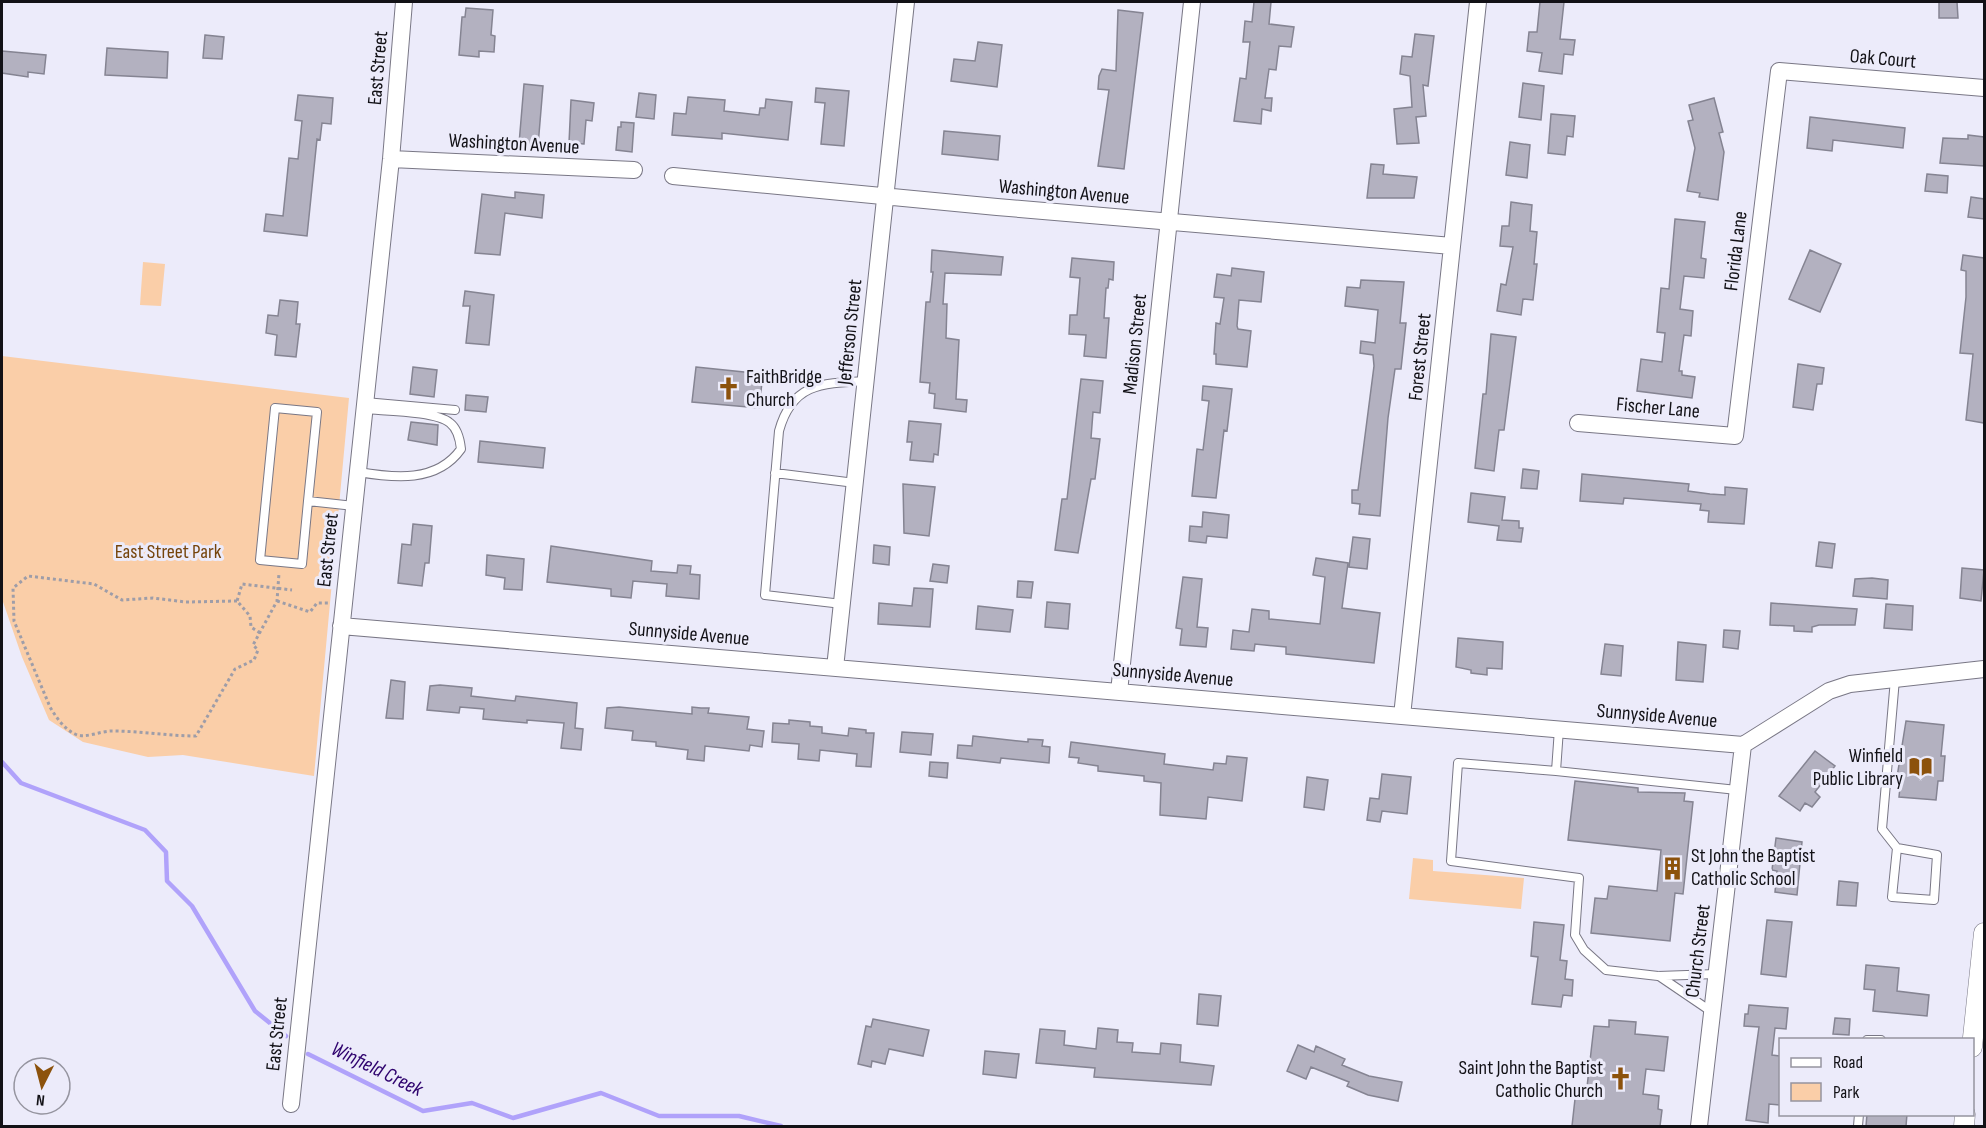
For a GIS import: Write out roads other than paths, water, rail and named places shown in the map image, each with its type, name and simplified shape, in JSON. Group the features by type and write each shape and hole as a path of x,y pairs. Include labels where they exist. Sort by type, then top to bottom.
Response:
{"street":[{"name":"East Street","path":"291,1104 391,159 404,2"},
{"name":"Jefferson Street","path":"836,668 906,2"},
{"name":"Madison Street","path":"1119,692 1192,2"},
{"name":"Forest Street","path":"1402,716 1478,2"},
{"name":"Oak Court","path":"1779,71 1984,88"},
{"name":"Florida Lane","path":"1735,436 1779,71"},
{"name":"Washington Avenue","path":"391,159 634,170"},
{"name":"Washington Avenue","path":"673,176 886,197 1452,246"},
{"name":"Fischer Lane","path":"1578,423 1735,436"},
{"name":"Sunnyside Avenue","path":"341,626 1743,745 1829,691 1850,684 1984,669"},
{"name":"Church Street","path":"1699,1126 1743,745"},
{"path":"1973,1038 1984,933"}],"lane":[{"path":"842,604 765,595 779,431 785,409 800,393 834,383 866,381"},
{"path":"365,406 455,410"},
{"path":"358,472 386,477 429,473 452,461 461,449 458,432 450,423 365,406"},
{"path":"275,408 317,412 308,501 302,564 260,560 275,408"},
{"path":"775,473 855,483"},
{"path":"308,501 354,506"},
{"path":"1895,679 1882,829 1897,848 1937,855 1934,900 1892,897 1897,848"},
{"path":"1556,771 1559,729"},
{"path":"1716,974 1658,976 1606,970 1584,950 1575,935 1580,878 1451,861 1458,763 1737,790"},
{"path":"1658,976 1712,1012"}],"waterway":[{"name":"Winfield Creek","path":"2,762 21,783 145,830 166,852 167,881 192,906 255,1011 286,1036"},
{"name":"Winfield Creek","path":"308,1054 423,1111 472,1103 513,1118 601,1093 659,1116 739,1116 781,1126"}],"place":[{"name":"FaithBridge Church","path":"728,388"},
{"name":"Winfield Public Library","path":"1921,767"},
{"name":"St John the Baptist Catholic School","path":"1673,868"},
{"name":"Saint John the Baptist Catholic Church","path":"1621,1079"}],"park label":[{"name":"East Street Park","path":"168,552"}]}
